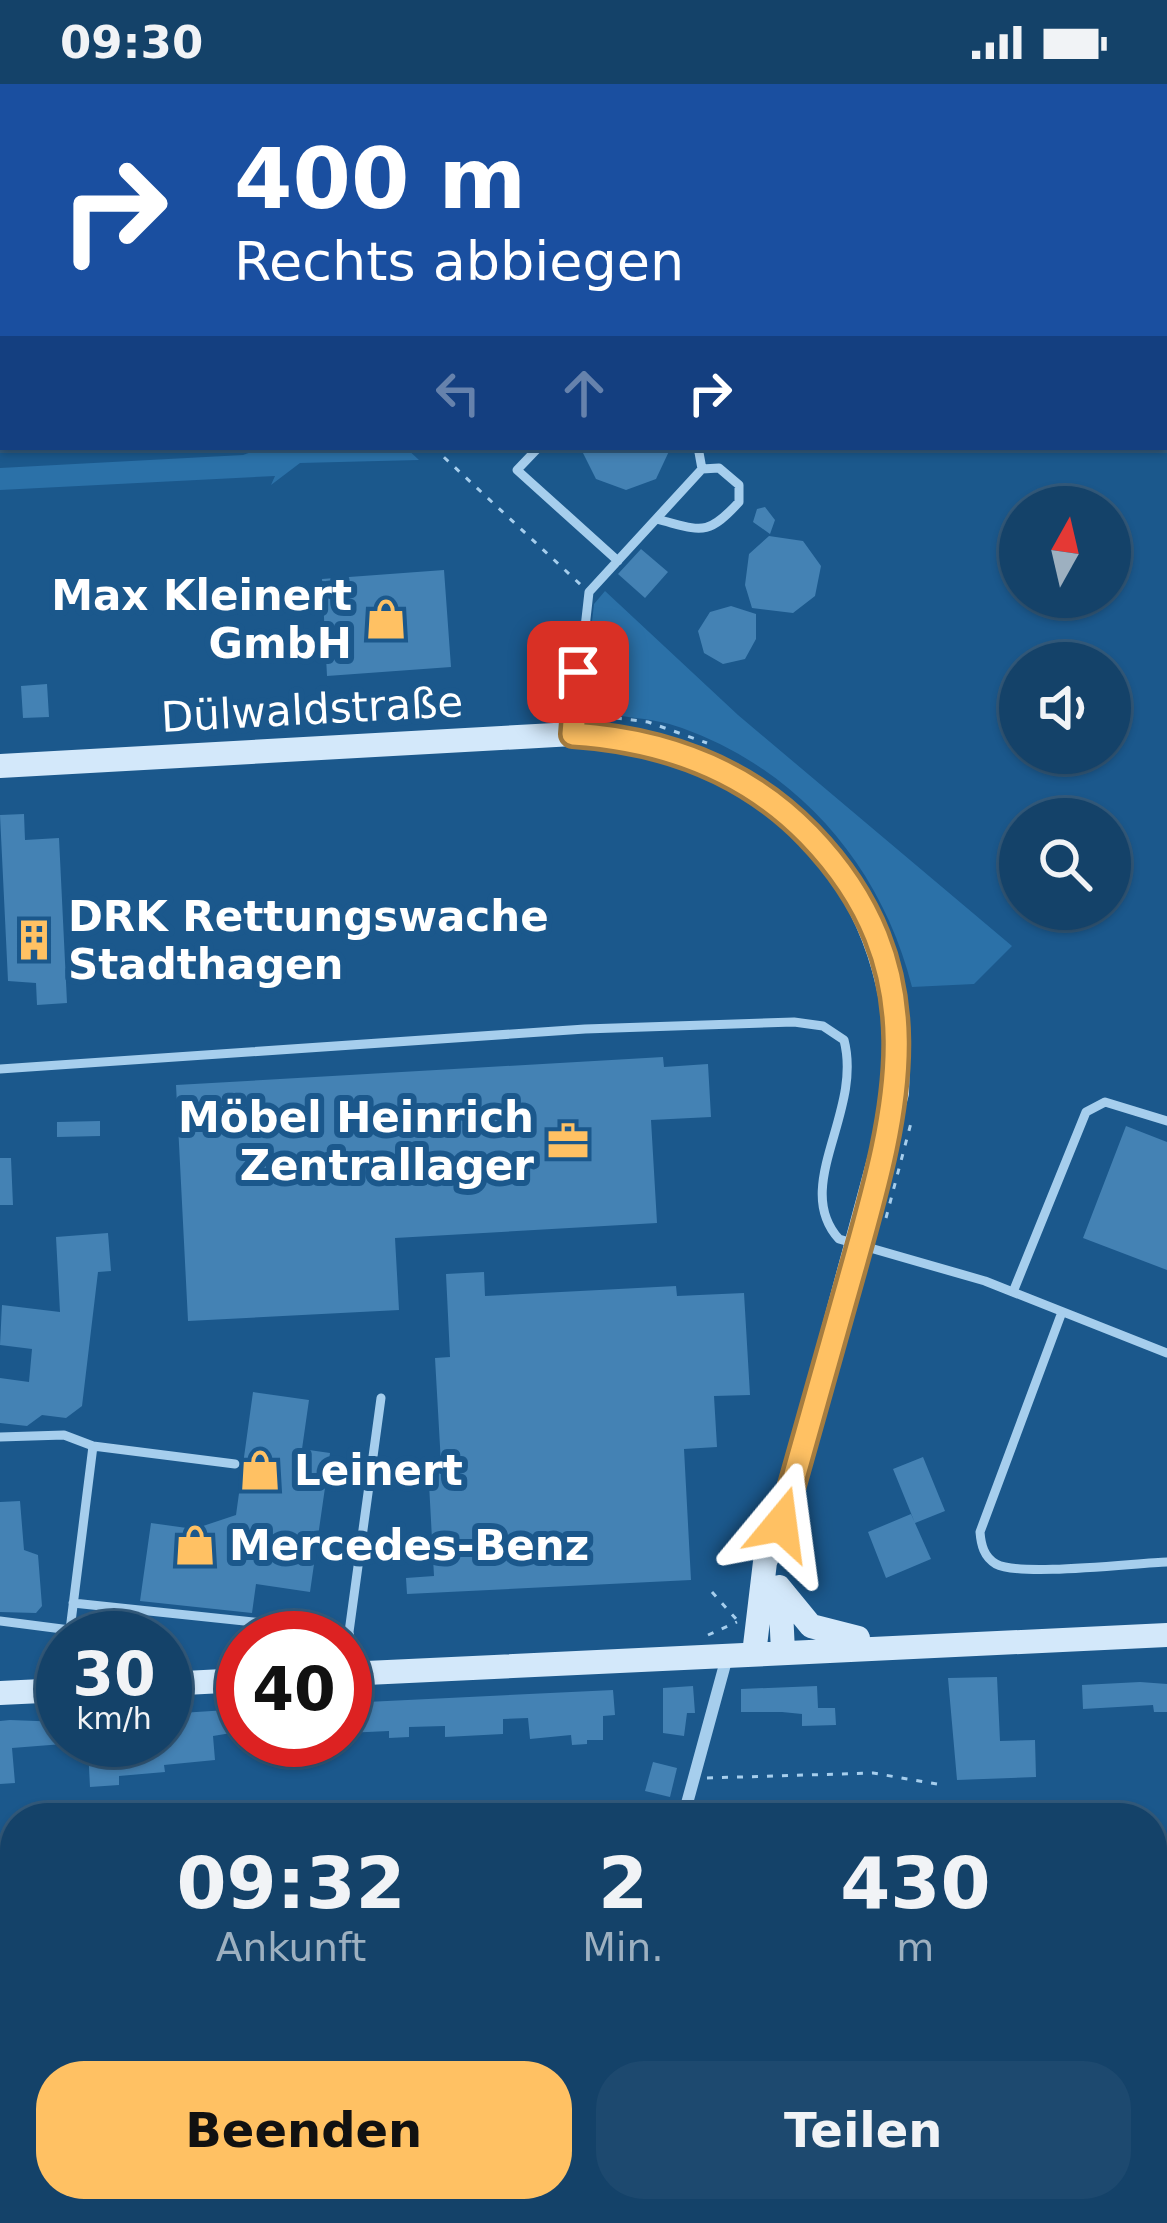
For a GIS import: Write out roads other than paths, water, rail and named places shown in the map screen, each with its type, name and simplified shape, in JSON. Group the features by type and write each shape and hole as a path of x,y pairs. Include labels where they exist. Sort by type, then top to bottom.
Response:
{"street":[{"name":"Dülwaldstraße","path":"0,766 573,724 665,747 750,785 824,850 854,893 890,982 898,1056 868,1249 789,1529 784,1652"},
{"name":"Dülwaldstraße","path":"754,1654 765,1562 789,1529"},
{"path":"786,1585 811,1626 902,1646"},
{"path":"372,1673 1167,1635"},
{"path":"686,1803 728,1655"},
{"path":"0,1693 36,1691"}],"lane":[{"path":"536,450 517,470 618,561"},
{"path":"699,450 702,469"},
{"path":"573,724 589,592 618,561 656,519 702,469 719,468 739,484 739,502 718,526 706,531 656,519"},
{"path":"0,1069 585,1029 823,1026 844,1040 852,1072 818,1196 824,1223 838,1239 1013,1292 1167,1353"},
{"path":"1013,1292 1087,1112 1105,1102 1167,1121"},
{"path":"1062,1312 980,1532 981,1546 1001,1567 1015,1569 1167,1562"},
{"path":"352,1611 381,1398"},
{"path":"0,1437 64,1436 92,1446 235,1464"},
{"path":"72,1611 92,1446"},
{"path":"73,1603 216,1619"},
{"path":"0,1622 36,1628"}],"place":[{"name":"Max Kleinert GmbH","path":"386,619"},
{"name":"DRK Rettungswache Stadthagen","path":"34,940"},
{"name":"Möbel Heinrich Zentrallager","path":"568,1141"},
{"name":"Leinert","path":"260,1470"},
{"name":"Mercedes-Benz","path":"195,1545"}]}
